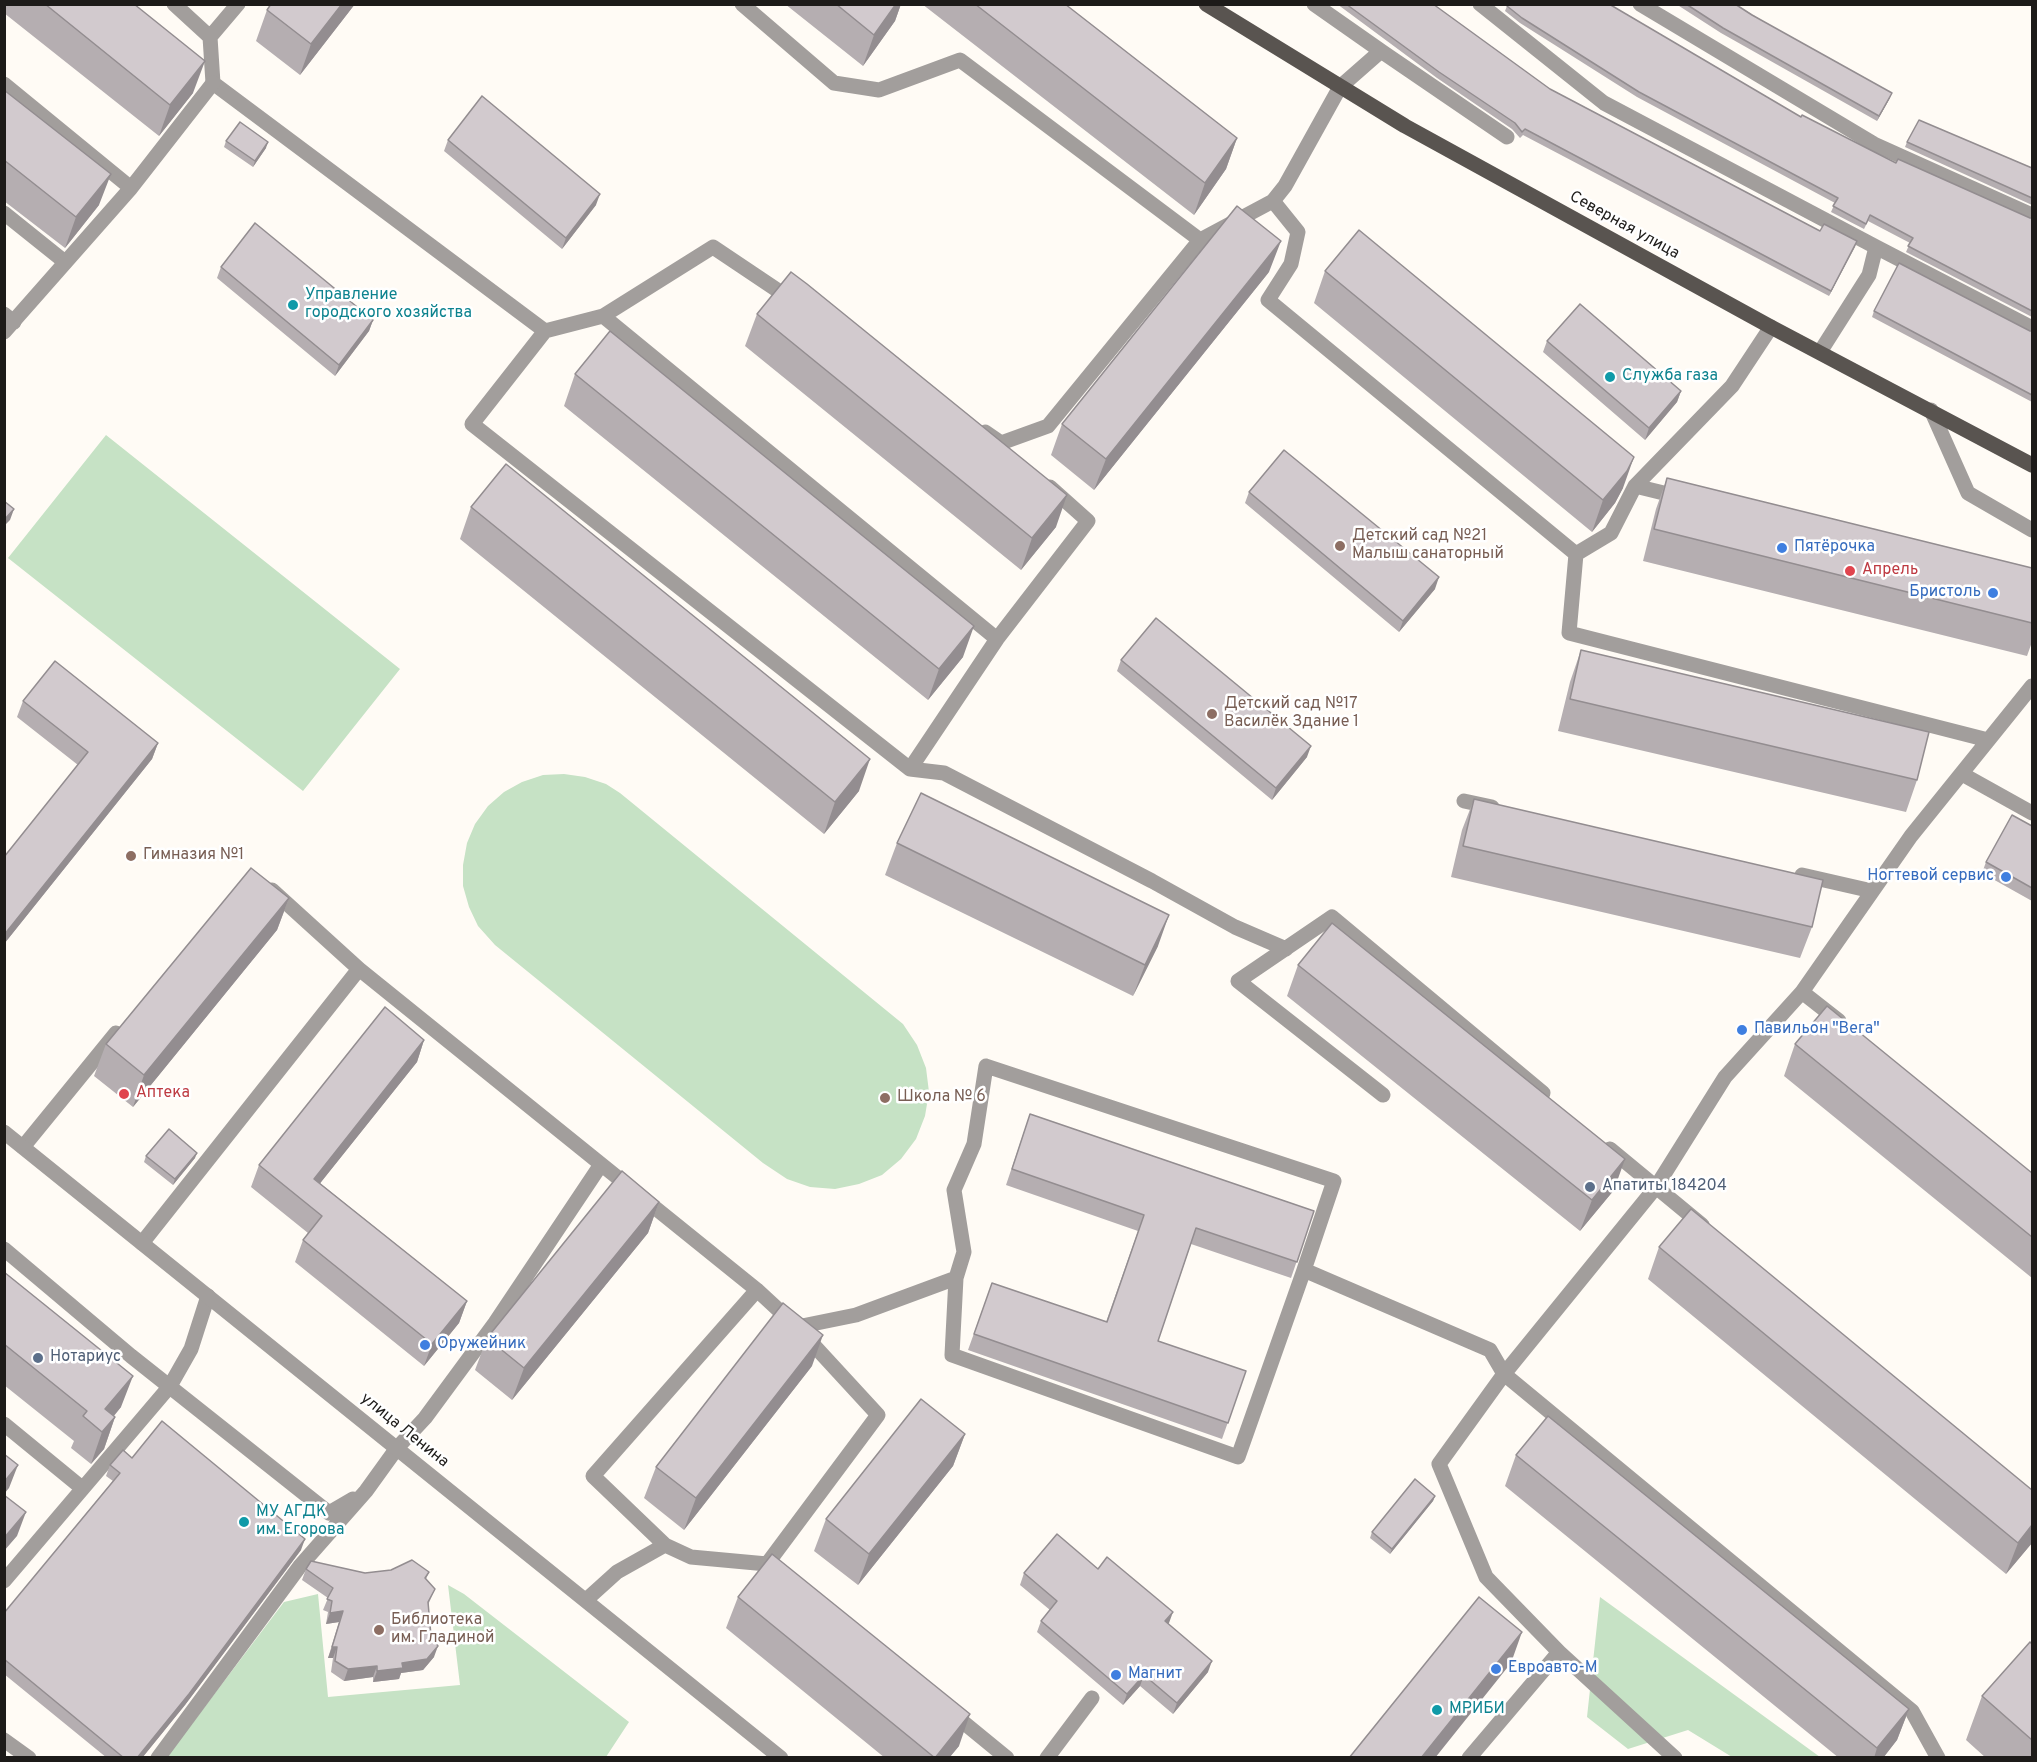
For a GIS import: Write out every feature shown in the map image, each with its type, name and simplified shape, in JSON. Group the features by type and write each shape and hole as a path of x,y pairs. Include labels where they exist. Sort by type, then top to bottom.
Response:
{"main road":[{"name":"Северная улица","path":"1206,4 1416,132 1771,327 2032,465"}],"street":[{"path":"8,323 131,188 213,83 210,37 174,4"},
{"path":"210,37 238,4"},
{"path":"742,4 834,83 879,90 960,60 1200,240"},
{"path":"1314,4 1508,137"},
{"path":"1480,4 1604,103 2032,328"},
{"path":"1640,4 1874,144 2032,215"},
{"path":"972,423 1005,446 1047,426 1200,240 1273,201 1285,186 1341,87 1381,51"},
{"path":"213,83 546,332"},
{"path":"4,84 131,188"},
{"path":"1273,201 1298,232 1291,264 1268,300 1576,554"},
{"path":"4,213 65,262"},
{"path":"809,312 713,247 603,316 546,332 472,424 910,768 944,773 1152,881 1235,927 1286,948"},
{"path":"1820,352 1869,276 1876,248"},
{"path":"603,316 997,639"},
{"path":"1576,554 1611,532 1635,486 1732,386 1771,327"},
{"path":"1931,410 1968,493 2032,530"},
{"path":"910,768 997,639 1088,521 1036,474"},
{"path":"1635,486 1692,500"},
{"path":"1576,554 1569,633 1988,740"},
{"path":"1675,1758 1559,1652 1486,1577 1439,1464 1504,1374 1656,1188 1725,1077 1802,992 1911,836 2032,686"},
{"path":"1962,774 2032,813"},
{"path":"1464,801 1510,811"},
{"path":"1791,873 1872,891"},
{"path":"254,883 274,891 359,969 600,1166 757,1290 798,1327 878,1415 772,1568 691,1557 665,1545 593,1476 757,1290"},
{"path":"1383,1095 1238,981 1332,917 1557,1105"},
{"path":"142,1243 359,969"},
{"path":"1802,992 1848,1028"},
{"path":"23,1147 124,1024"},
{"path":"987,1066 1334,1181 1304,1270 1238,1457 952,1355 956,1278 964,1252 954,1190 974,1144 987,1066"},
{"name":"улица Ленина","path":"4,1132 781,1758"},
{"path":"1602,1142 1711,1232"},
{"path":"158,1758 300,1566 366,1491 397,1448 425,1418 495,1323 600,1166"},
{"path":"4,1249 131,1356 328,1514 366,1491"},
{"path":"1304,1270 1490,1350 1504,1374 1912,1711 1938,1758"},
{"path":"798,1327 856,1315 956,1278"},
{"path":"4,1581 170,1386 191,1349 208,1296"},
{"path":"4,1424 82,1488"},
{"path":"586,1600 617,1572 665,1545"},
{"path":"1469,1758 1559,1652"},
{"path":"1047,1758 1092,1698"},
{"path":"942,1706 1007,1758"},
{"path":"4,1740 29,1758"}],"green space":[{"path":"106,435 400,669 303,791 8,558"},
{"path":"564,774 585,777 606,784 620,793 903,1024 917,1045 926,1068 929,1092 925,1116 916,1139 901,1159 882,1175 859,1184 835,1189 810,1187 787,1179 763,1163 495,945 478,926 463,886 463,865 467,843 475,824 488,806 504,792 522,782 543,775"},
{"path":"448,1585 464,1594 629,1722 606,1757 166,1758 284,1602 318,1594 328,1697 460,1685"},
{"path":"1600,1597 1820,1757 1732,1757 1688,1730 1628,1749 1587,1717"}],"building":[{"path":"45,4 134,4 205,61 170,105"},
{"path":"271,4 342,4 311,44 267,10"},
{"path":"836,4 896,4 874,35"},
{"path":"975,4 1065,4 1237,138 1205,183"},
{"path":"1346,4 1433,4 1550,89 1820,231 1824,224 1857,241 1831,291 1525,129 1522,132 1515,123 1439,72"},
{"path":"1508,4 1609,4 1801,117 1802,115 1896,163 1898,159 2032,218 2032,311 1908,246 1913,238 1870,215 1866,224 1833,206 1838,198 1639,92 1522,18 1507,6"},
{"path":"1686,4 1735,4 1892,93 1879,116 1723,28"},
{"path":"4,90 111,174 76,217 4,160"},
{"path":"482,96 600,194 566,238 448,140"},
{"path":"1919,120 2032,168 2032,198 1907,142"},
{"path":"240,122 268,142 255,161 226,141"},
{"path":"1237,206 1281,241 1106,459 1062,424"},
{"name":"Управление городского хозяйства","path":"255,223 373,320 339,365 221,267"},
{"path":"1359,230 1634,457 1627,471 1603,500 1325,271"},
{"path":"1899,263 2032,331 2032,395 1874,311"},
{"path":"791,272 1067,495 1032,538 757,314"},
{"name":"Служба газа","path":"1580,304 1681,391 1649,428 1547,341"},
{"path":"610,331 974,626 939,669 575,374"},
{"name":"Детский сад №21 Малыш санаторный","path":"1284,450 1439,577 1403,621 1249,492"},
{"path":"506,464 870,759 835,802 471,507"},
{"path":"1667,478 2032,568 2032,623 1654,529"},
{"path":"4,501 14,509 4,520"},
{"name":"Детский сад №17 Василёк Здание 1","path":"1156,618 1311,746 1276,788 1121,660"},
{"path":"1581,650 1929,732 1917,780 1570,699"},
{"path":"55,661 158,743 4,935 4,857 88,752 23,701"},
{"path":"921,793 1169,915 1145,965 897,843"},
{"path":"1474,799 1823,880 1812,927 1463,846"},
{"path":"2012,815 2032,826 2032,888 1986,862"},
{"path":"251,868 289,898 144,1075 106,1044"},
{"path":"1332,923 1625,1159 1592,1200 1298,965"},
{"path":"1827,1006 2032,1173 2032,1237 1795,1044"},
{"path":"385,1007 424,1040 314,1179 467,1301 432,1344 303,1240 322,1216 259,1165"},
{"path":"1030,1114 1314,1211 1297,1262 1196,1228 1158,1341 1246,1371 1228,1423 974,1334 992,1283 1107,1322 1144,1215 1012,1169"},
{"path":"169,1129 197,1153 175,1179 146,1156"},
{"path":"622,1171 659,1202 524,1368 487,1338"},
{"path":"1691,1209 2032,1490 2032,1525 2018,1543 1659,1247"},
{"path":"4,1272 133,1376 105,1409 115,1417 102,1432 83,1416 87,1411 4,1344"},
{"path":"783,1303 823,1335 696,1498 656,1467"},
{"path":"921,1399 965,1434 869,1554 826,1519"},
{"path":"1548,1416 1909,1709 1877,1748 1516,1455"},
{"path":"162,1421 305,1539 189,1694 137,1758 124,1758 4,1659 4,1613 120,1473 110,1465 123,1450 132,1458"},
{"path":"4,1454 18,1465 4,1482"},
{"path":"1415,1479 1435,1496 1392,1549 1372,1532"},
{"path":"4,1495 26,1512 4,1538"},
{"path":"1057,1534 1098,1569 1107,1557 1173,1612 1165,1621 1212,1661 1177,1703 1144,1675 1127,1694 1041,1621 1057,1601 1024,1573"},
{"path":"772,1554 970,1714 935,1758 738,1597"},
{"name":"Библиотека им. Гладиной","path":"412,1560 429,1572 425,1578 435,1589 428,1602 431,1636 438,1646 427,1659 402,1663 403,1668 377,1671 377,1666 348,1669 335,1661 337,1647 332,1647 343,1611 330,1613 332,1601 327,1599 333,1588 306,1569 311,1561 365,1573 391,1570"},
{"name":"МРИБИ","path":"1479,1597 1522,1632 1421,1758 1349,1758"},
{"path":"2030,1642 2032,1644 2032,1740 1982,1696"}],"place":[{"name":"Управление городского хозяйства","path":"293,305"},
{"name":"Служба газа","path":"1610,377"},
{"name":"Детский сад №21 Малыш санаторный","path":"1340,546"},
{"name":"Пятёрочка","path":"1782,548"},
{"name":"Апрель","path":"1850,571"},
{"name":"Бристоль","path":"1993,593"},
{"name":"Детский сад №17 Василёк Здание 1","path":"1212,714"},
{"name":"Гимназия №1","path":"131,856"},
{"name":"Ногтевой сервис","path":"2006,877"},
{"name":"Павильон \"Вега\"","path":"1742,1030"},
{"name":"Аптека","path":"124,1094"},
{"name":"Школа № 6","path":"885,1098"},
{"name":"Апатиты 184204","path":"1590,1187"},
{"name":"Оружейник","path":"425,1345"},
{"name":"Нотариус","path":"38,1358"},
{"name":"МУ АГДК им. Егорова","path":"244,1522"},
{"name":"Библиотека им. Гладиной","path":"379,1630"},
{"name":"Евроавто-М","path":"1496,1669"},
{"name":"Магнит","path":"1116,1675"},
{"name":"МРИБИ","path":"1437,1710"}]}
